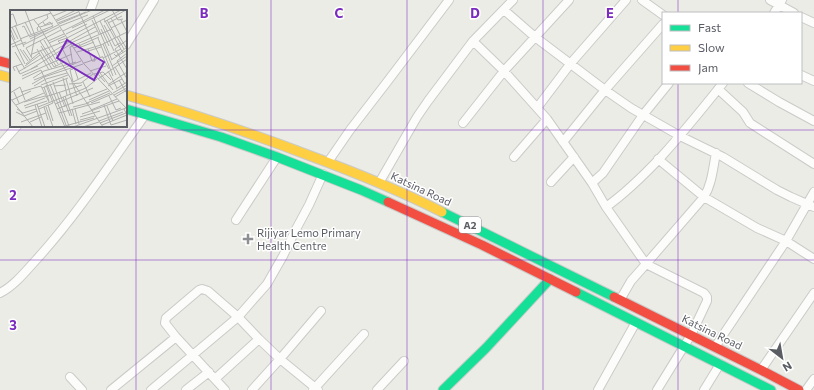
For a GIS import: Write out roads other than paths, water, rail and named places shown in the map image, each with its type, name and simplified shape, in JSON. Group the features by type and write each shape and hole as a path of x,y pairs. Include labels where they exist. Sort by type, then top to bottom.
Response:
{"main road":[{"path":"0,61 10,64"},
{"path":"0,75 10,78"},
{"name":"Katsina Road","path":"127,95 223,124 366,177 420,201 799,390"},
{"name":"A2","path":"127,109 221,137 323,174 361,190 482,245 771,390"},
{"path":"443,390 486,348 550,279"}],"street":[{"path":"90,10 94,0"},
{"path":"127,42 154,0"},
{"path":"379,183 424,106 473,41 513,0"},
{"path":"464,123 504,71 569,0"},
{"path":"537,108 571,63 626,0"},
{"path":"642,0 654,3 662,14"},
{"path":"770,0 781,2 793,12"},
{"path":"328,162 445,1"},
{"path":"775,12 781,2"},
{"path":"504,10 535,37 605,90 643,115 680,136 716,153 777,190 811,206"},
{"path":"802,17 814,23"},
{"path":"563,142 605,90 662,25"},
{"path":"473,41 504,71 547,119 646,264 704,293 707,297 707,301 691,335 657,390"},
{"path":"802,75 814,81"},
{"path":"592,183 606,168 643,115 668,84"},
{"path":"750,84 814,122"},
{"path":"606,207 632,187 658,160 721,86 743,112 750,123 814,164"},
{"path":"0,293 25,273 51,244 101,178 145,115"},
{"path":"514,157 547,119"},
{"path":"2,140 16,127"},
{"path":"620,300 646,264 704,197 710,183 716,153"},
{"path":"236,220 277,157"},
{"path":"551,182 574,157"},
{"path":"658,160 704,197 757,228 786,241 814,259"},
{"path":"151,390 238,317 267,284 309,205 323,174"},
{"path":"715,347 811,206 814,192"},
{"path":"225,390 192,355 165,323 166,318 199,290 202,289 208,291 238,317 280,359 316,389 364,334"},
{"path":"761,370 814,293"},
{"path":"252,390 321,311"},
{"path":"598,390 636,322"},
{"path":"111,390 176,337"},
{"path":"215,379 259,339"},
{"path":"377,390 404,361"},
{"path":"704,390 720,364"},
{"path":"186,390 208,372"},
{"path":"70,377 82,390"},
{"path":"806,390 814,378"}],"place":[{"name":"Rijiyar Lemo Primary Health Centre","path":"248,239"}]}
